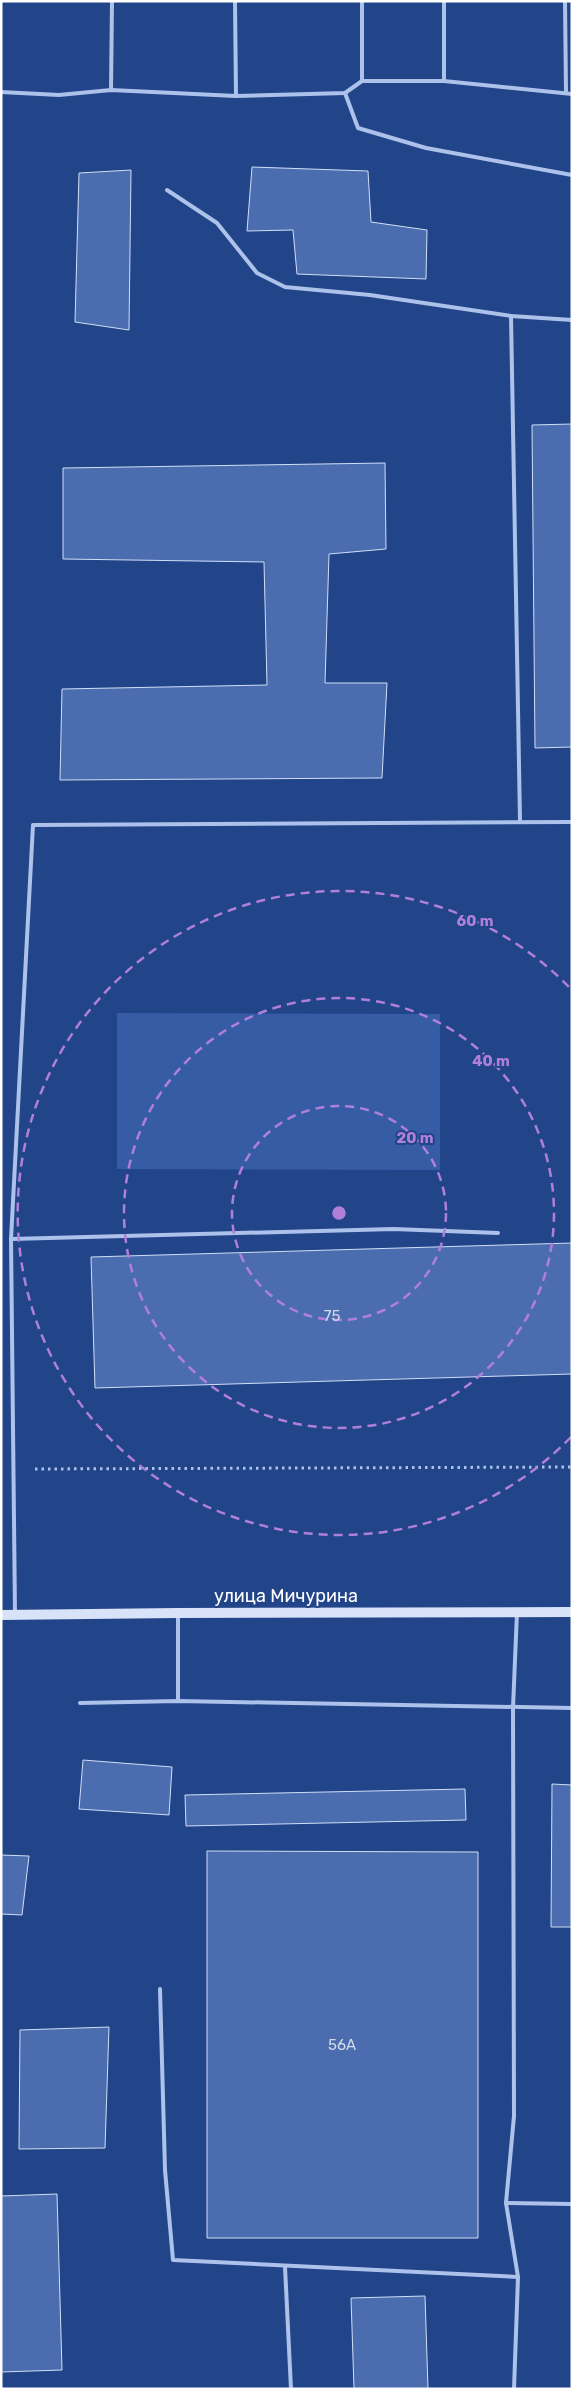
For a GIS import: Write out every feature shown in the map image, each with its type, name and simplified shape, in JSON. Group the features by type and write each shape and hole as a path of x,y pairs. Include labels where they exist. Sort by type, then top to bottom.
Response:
{"main road":[{"name":"улица Мичурина","path":"1,1615 572,1612"}],"lane":[{"path":"111,90 112,1"},
{"path":"236,1 236,96"},
{"path":"362,1 362,81"},
{"path":"444,1 444,81"},
{"path":"565,1 566,93"},
{"path":"1,92 59,94 111,90 236,96 345,93 362,81 444,81 572,94"},
{"path":"345,93 358,128 426,148 572,175"},
{"path":"167,190 217,223 257,274 285,287 370,295 511,316 572,320"},
{"path":"511,316 520,821"},
{"path":"15,1615 10,1239 33,825 572,822"},
{"path":"10,1239 394,1229 498,1233"},
{"path":"514,2389 518,2277 506,2202 514,2116 513,1708 516,1612"},
{"path":"178,1613 178,1701"},
{"path":"80,1703 178,1701 572,1708"},
{"path":"160,1989 165,2170 173,2260 518,2277"},
{"path":"506,2202 572,2204"},
{"path":"285,2267 291,2389"}],"path":[{"path":"14,1469 572,1467"}],"shaded area":[{"path":"117,1013 440,1014 440,1170 117,1169"}],"building":[{"path":"252,167 368,171 371,222 427,230 426,279 297,274 293,230 247,231"},
{"path":"131,170 129,330 75,322 79,173"},
{"path":"572,424 572,747 535,748 532,425"},
{"path":"385,463 386,549 329,554 325,683 387,683 382,778 60,780 62,689 267,685 264,562 63,559 63,468"},
{"path":"572,1243 572,1374 95,1388 91,1257"},
{"path":"83,1760 172,1767 169,1815 79,1809"},
{"path":"552,1784 572,1785 572,1927 551,1927"},
{"path":"465,1789 466,1820 186,1826 185,1795"},
{"path":"207,1851 478,1852 478,2238 207,2238"},
{"path":"1,1855 29,1856 22,1915 1,1914"},
{"path":"109,2027 105,2148 19,2149 20,2030"},
{"path":"57,2194 62,2370 1,2372 1,2196"},
{"path":"425,2296 428,2389 354,2389 351,2298"}]}
